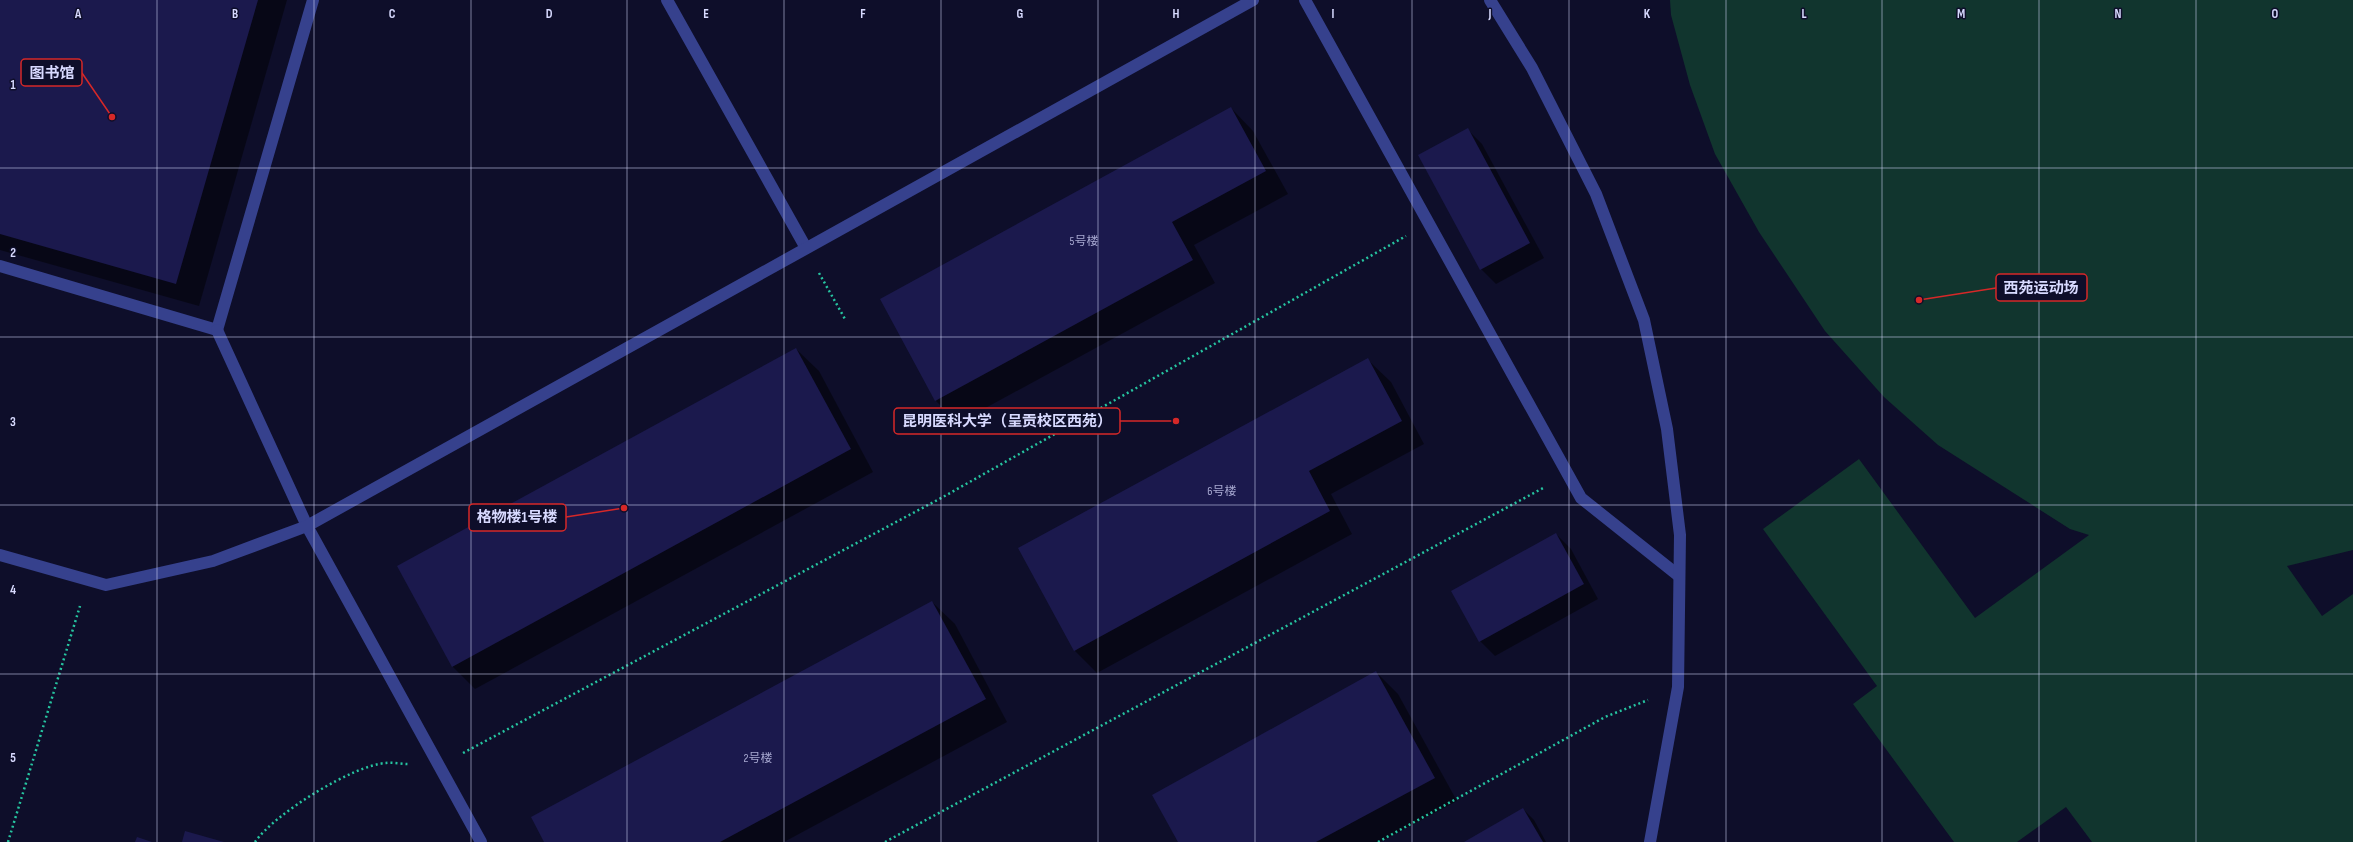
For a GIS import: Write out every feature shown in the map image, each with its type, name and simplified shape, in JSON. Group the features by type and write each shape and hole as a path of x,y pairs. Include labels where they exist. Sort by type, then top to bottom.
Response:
{"street":[{"path":"313,0 217,330 308,526 481,842"},
{"path":"668,0 806,248"},
{"path":"0,555 106,585 213,561 308,526 1253,0"},
{"path":"1306,0 1581,498 1679,576"},
{"path":"1492,1 1532,68 1596,194 1644,320 1667,429 1680,535 1678,687 1650,842"},
{"path":"0,266 217,330"}],"path":[{"path":"255,842 292,806 345,776 386,763 439,766 943,497 1429,224"},
{"path":"806,248 845,319"},
{"path":"884,842 1568,474"},
{"path":"8,842 88,580"},
{"path":"1378,842 1605,717 1678,687"}],"green space":[{"path":"1670,0 2353,0 2353,550 2287,566 2322,616 2353,594 2353,842 2092,842 2066,807 2017,842 1954,842 1853,704 1877,686 1763,529 1859,459 1975,618 2089,535 2070,529 1938,445 1884,397 1825,331 1759,232 1715,154 1690,85 1671,15"}],"building":[{"path":"0,0 258,0 176,284 0,234"},
{"path":"1231,107 1266,171 1172,222 1193,260 935,401 880,299"},
{"path":"1468,128 1530,243 1480,270 1418,155"},
{"path":"796,348 851,449 452,667 397,566"},
{"path":"1368,358 1402,421 1309,471 1330,511 1074,651 1018,548"},
{"path":"1556,533 1584,584 1479,642 1451,591"},
{"path":"932,601 986,699 720,842 544,842 531,817"},
{"path":"1376,671 1435,778 1316,842 1178,842 1152,795"},
{"path":"1523,808 1543,842 1464,842"},
{"path":"185,831 224,842 182,842"},
{"path":"137,837 152,842 135,842"}],"place":[{"name":"图书馆","path":"112,117"},
{"name":"西苑运动场","path":"1919,300"},
{"name":"昆明医科大学（呈贡校区西苑）","path":"1176,421"},
{"name":"格物楼1号楼","path":"624,508"}]}
